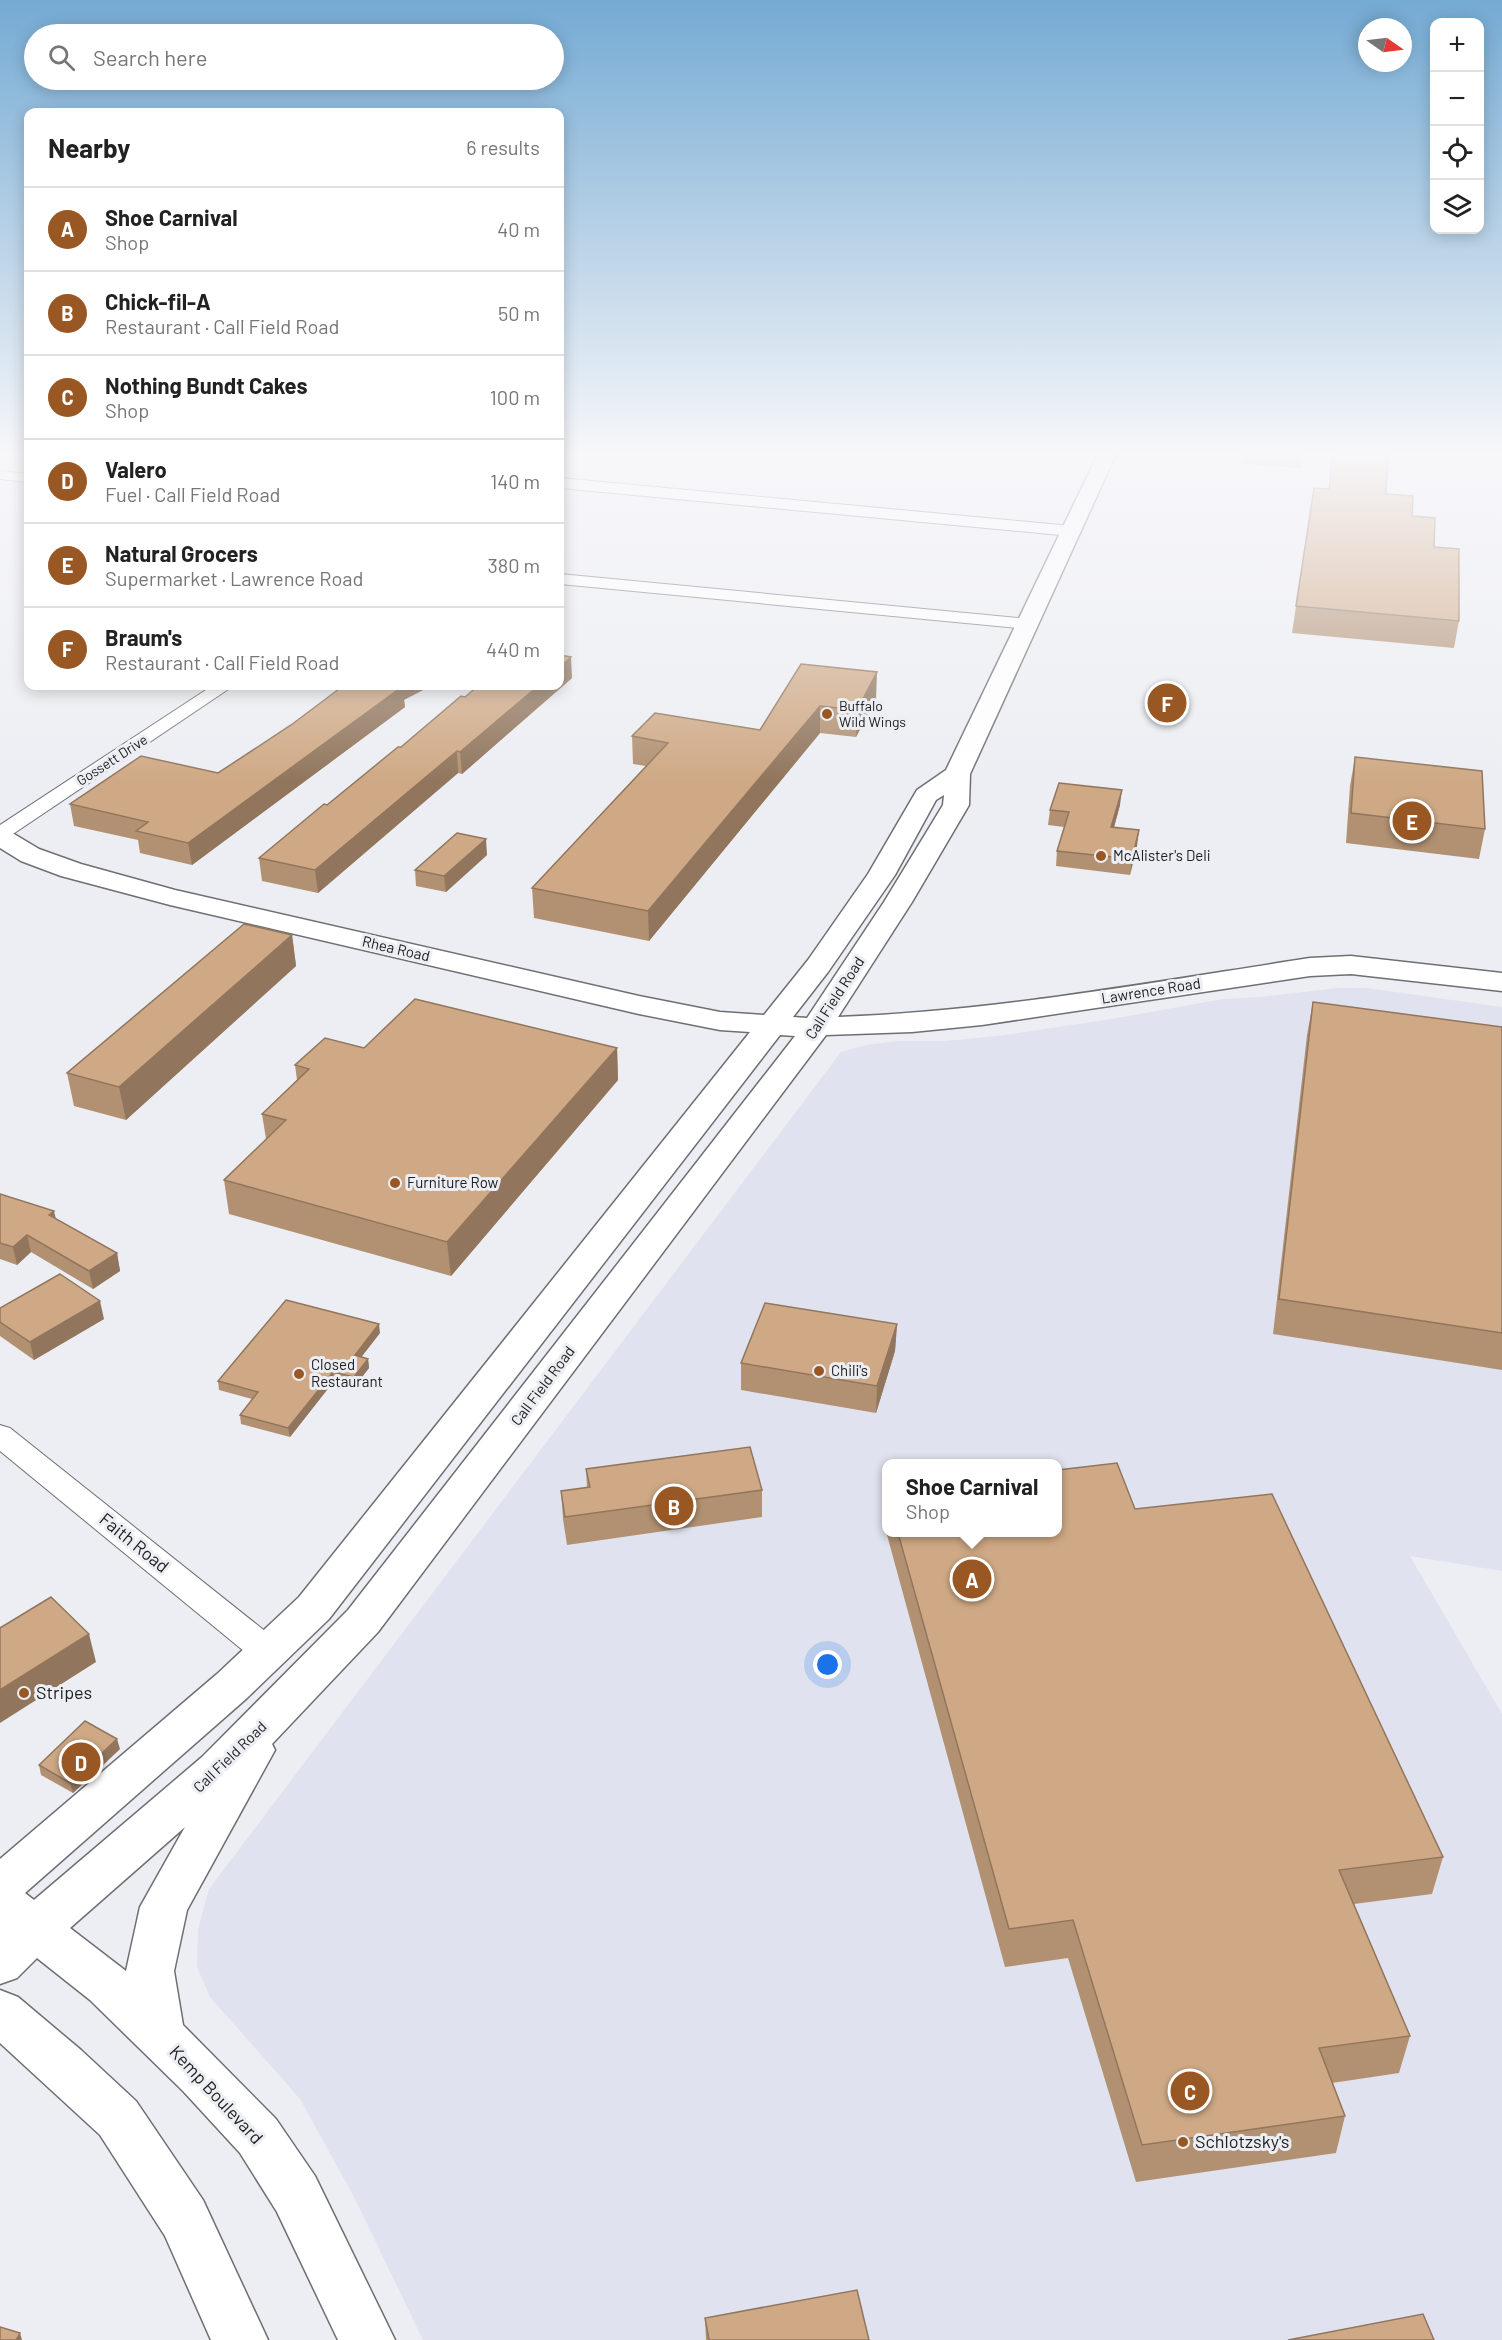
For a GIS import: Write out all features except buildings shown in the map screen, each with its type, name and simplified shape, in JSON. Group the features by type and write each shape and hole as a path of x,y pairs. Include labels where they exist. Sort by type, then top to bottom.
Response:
{"main road":[{"name":"Call Field Road","path":"0,1887 207,1708 314,1608 639,1194 796,1026 898,902 956,805 957,774 1056,563"},
{"name":"Rhea Road","path":"0,835 30,855 71,870 170,897 639,1005 720,1021 796,1026"},
{"name":"Lawrence Road","path":"796,1026 912,1023 982,1016 1310,967 1351,965 1502,982"},
{"name":"Call Field Road","path":"0,1963 18,1915 196,1790 276,1712 363,1621 678,1209 796,1026"},
{"path":"639,1194 678,1209"},
{"path":"511,1355 556,1368"},
{"path":"159,2034 150,1971 164,1907 195,1848 276,1712"},
{"name":"Kemp Boulevard","path":"18,1915 107,1985 201,2075 258,2136 296,2194 367,2340"},
{"path":"0,2012 63,2066 118,2118 184,2217 240,2340"}],"street":[{"path":"564,579 1029,624"},
{"name":"Gossett Drive","path":"0,835 218,690"},
{"name":"Faith Road","path":"0,1435 268,1652"}],"shaded area":[{"path":"1337,988 1367,988 1502,1007 1502,1571 1410,1556 1502,1714 1502,2340 423,2340 354,2197 300,2099 210,1997 197,1967 198,1929 209,1889 841,1052 866,1045 898,1041 946,1041 1005,1035 1223,999"}],"place":[{"name":"Braum's","path":"1167,703"},
{"name":"Buffalo Wild Wings","path":"827,714"},
{"name":"Natural Grocers","path":"1412,821"},
{"name":"McAlister's Deli","path":"1101,856"},
{"name":"Furniture Row","path":"395,1183"},
{"name":"Chili's","path":"819,1371"},
{"name":"Closed Restaurant","path":"299,1374"},
{"name":"Chick-fil-A","path":"674,1506"},
{"name":"Shoe Carnival","path":"972,1579"},
{"name":"Stripes","path":"24,1693"},
{"name":"Valero","path":"81,1762"},
{"name":"Nothing Bundt Cakes","path":"1190,2091"},
{"name":"Schlotzsky's","path":"1183,2142"}]}
